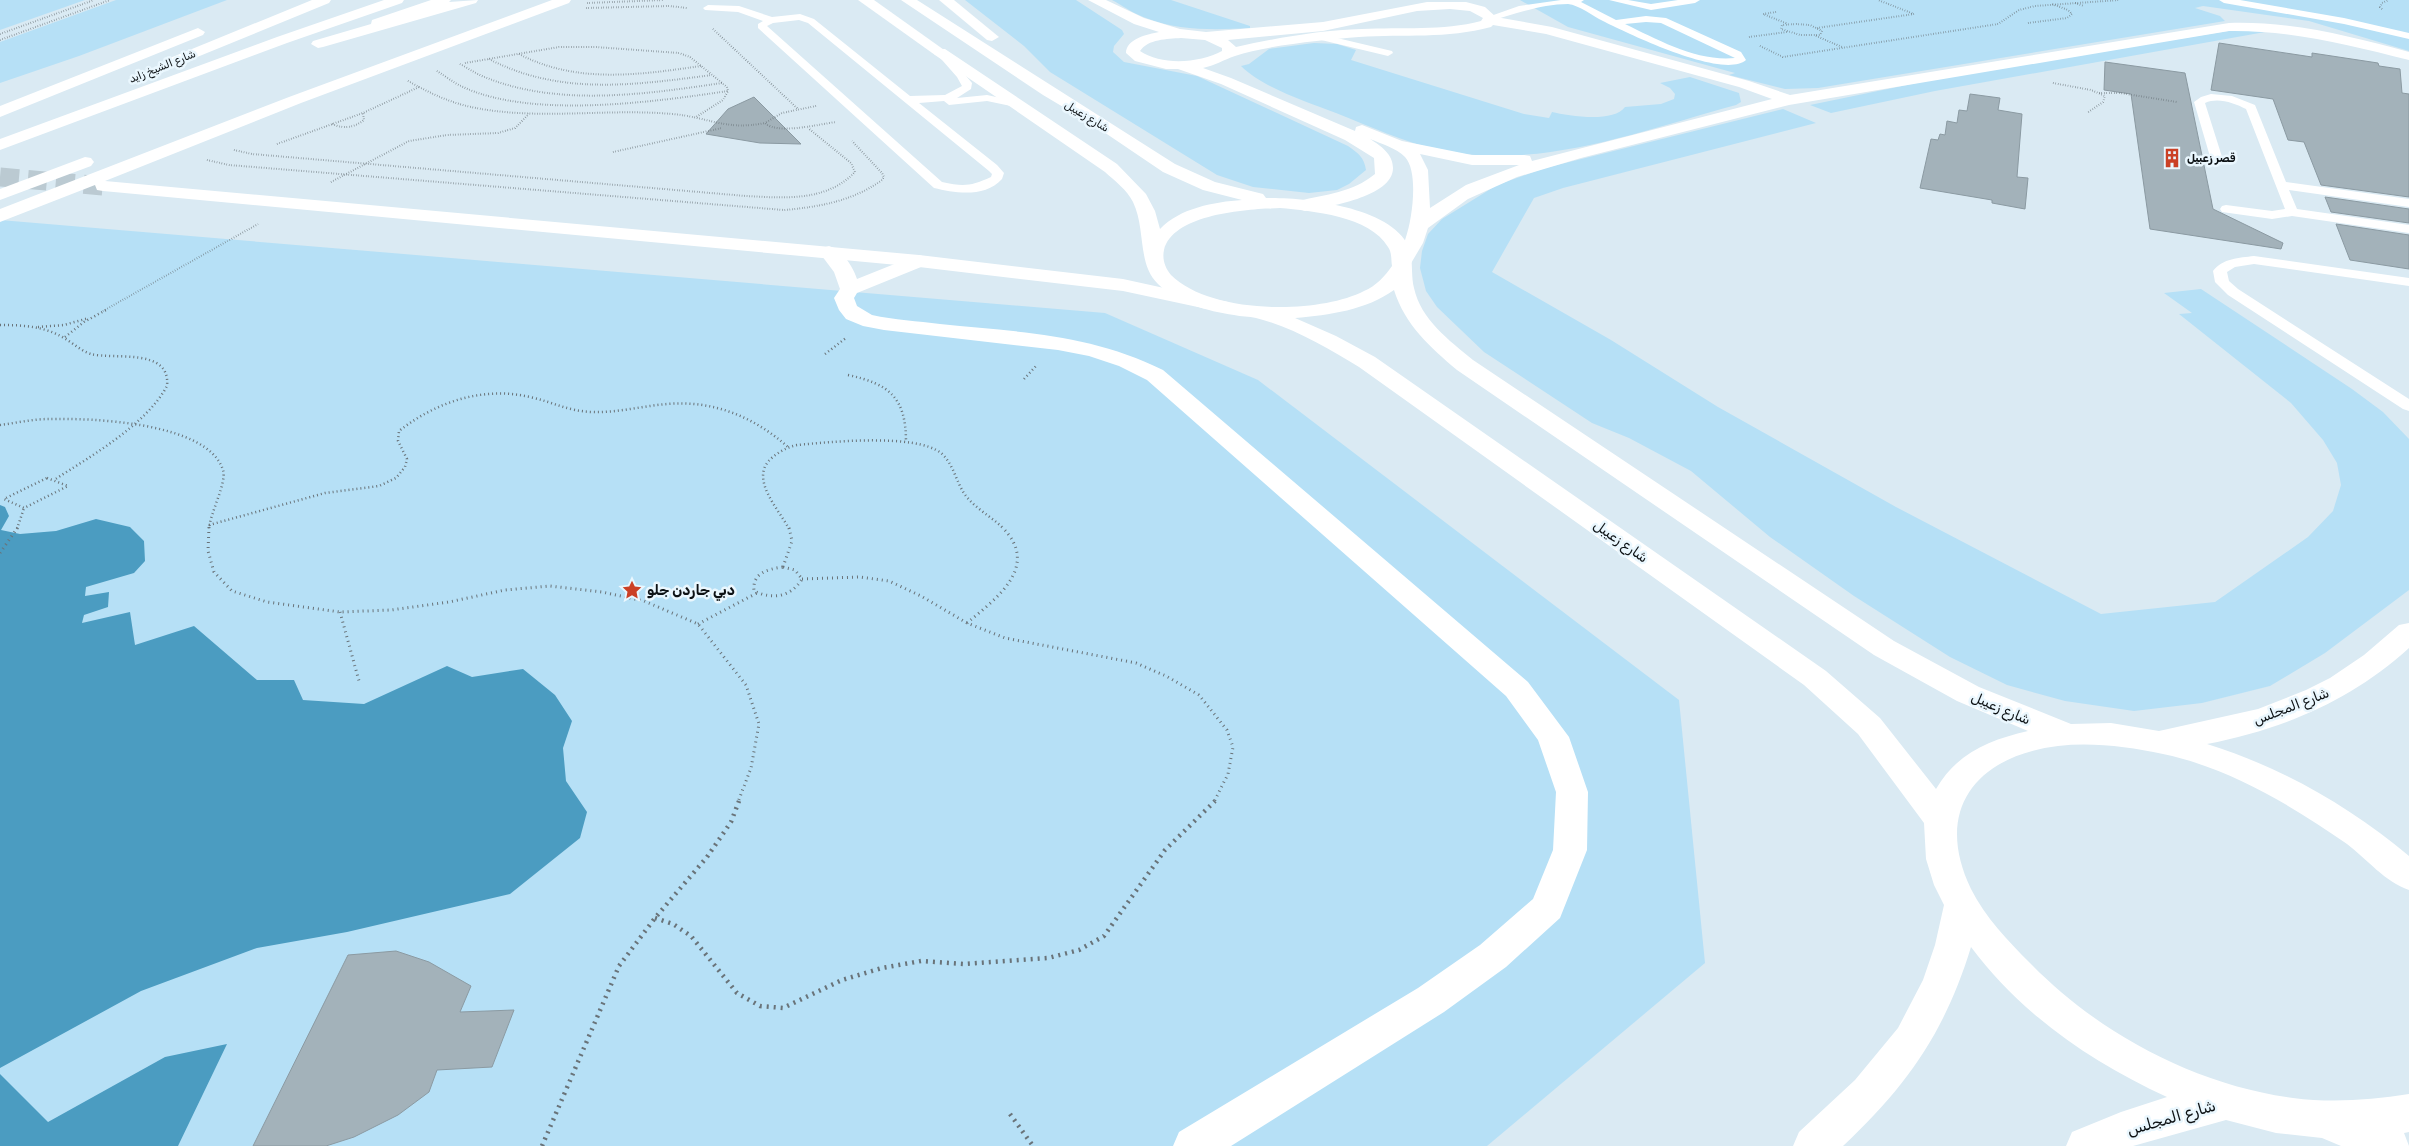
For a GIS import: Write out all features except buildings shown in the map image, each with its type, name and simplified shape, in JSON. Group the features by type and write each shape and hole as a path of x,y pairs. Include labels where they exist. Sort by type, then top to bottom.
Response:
{"main road":[{"name":"شارع الشيخ زايد","path":"162,66 324,0"},
{"path":"0,145 397,0"},
{"path":"305,47 444,0"},
{"path":"162,85 364,32 471,0"},
{"path":"473,17 522,0"},
{"path":"0,216 295,100 564,0"},
{"path":"865,0 1020,105 1130,184 1144,202 1154,248 1154,264 1166,281 1188,295 1221,306"},
{"name":"شارع زعيبل","path":"908,0 1048,92 1101,123 1169,168 1210,186 1280,203"},
{"path":"946,0 1076,100 1101,123"},
{"path":"1095,0 1149,24 1184,34"},
{"path":"1305,205 1354,195 1373,186 1384,176 1385,164 1380,154 1350,136 1224,80 1192,70 1140,58 1133,53 1133,48 1138,42 1157,36 1184,34 1208,36 1271,33 1346,23 1426,6 1461,6 1478,10 1490,19 1547,30 1744,84 1789,100"},
{"path":"1112,9 1115,14 1138,32 1138,42"},
{"path":"1166,65 1201,64 1269,44 1320,37 1359,33 1464,30 1486,24 1490,19"},
{"path":"1346,23 1359,33"},
{"name":"شارع الشيخ زايد","path":"0,112 212,26"},
{"path":"1418,226 1456,197 1481,183 1575,154 1789,100 2229,26 2265,26 2308,31 2409,56"},
{"path":"1208,36 1230,46 1227,55 1233,71 1246,80 1306,108 1397,144 1472,160 1522,160 1575,154"},
{"path":"0,106 40,96"},
{"path":"0,132 72,102"},
{"path":"103,186 919,261 1123,285 1221,306 1260,312 1300,312 1338,307 1370,297 1392,282 1410,250 1418,226 1421,178 1420,166 1411,154 1397,144"},
{"path":"0,195 101,156"},
{"path":"1154,248 1165,232 1194,216 1245,204 1280,203 1336,210 1364,219 1385,231 1398,246 1402,264"},
{"path":"829,252 844,271 850,289"},
{"path":"919,261 850,289 844,298 846,307 854,315 868,321 1058,342 1110,355 1155,375 1517,689 1553,737 1572,792 1570,850 1547,908 1493,956 1431,1000 1194,1146"},
{"name":"شارع زعيبل","path":"1402,264 1403,290 1414,314 1434,340 1465,365 1884,648 1968,694 2065,734"},
{"name":"شارع زعيبل","path":"1260,312 1327,339 1367,362 1815,678 1869,726 1941,821"},
{"name":"شارع المجلس","path":"2155,742 2237,726 2308,702 2362,672 2409,632"},
{"path":"2409,876 2387,854 2344,822 2298,795 2251,772 2211,757 2155,742 2116,736 2065,734 2026,740 1994,751 1967,769 1950,792 1941,821 1941,847 1948,875 1961,906 1986,943 2020,980 2063,1017 2114,1050 2168,1079 2227,1101 2276,1114 2324,1120 2369,1120 2409,1113"},
{"path":"1814,1146 1864,1101 1896,1064 1921,1025 1941,986 1955,946 1961,906"},
{"name":"شارع المجلس","path":"2087,1146 2110,1135 2167,1115 2227,1101"},
{"path":"2324,1120 2389,1146"}],"lane":[{"path":"1461,6 1548,0"},
{"path":"1490,19 1520,9 1573,0 1616,23 1647,39 1718,61 1741,60 1741,57 1737,54 1668,21 1652,19 1616,23"},
{"path":"1614,0 1652,7 1695,0"},
{"path":"2224,0 2344,21 2409,36"},
{"path":"1509,4 1520,9"},
{"path":"708,8 739,9 767,21"},
{"path":"704,21 734,17 767,21 790,17 807,19 993,168 998,174 996,179 977,188 949,189 938,185 763,28 761,26 767,21"},
{"path":"1320,37 1390,49 1373,42 1359,33"},
{"path":"908,99 947,97 963,91 967,86 964,78 948,64 940,52"},
{"path":"921,110 974,98 998,99 1020,105"},
{"path":"2217,160 2200,105 2201,100 2216,98 2236,101 2251,108 2292,212"},
{"path":"2282,185 2409,203"},
{"path":"2226,209 2272,215 2292,212 2409,229"},
{"path":"2409,282 2269,261 2241,261 2223,266 2220,271 2222,282 2233,292 2358,371 2409,406"}],"path":[{"path":"0,34 94,0"},
{"path":"0,40 110,0"},
{"path":"580,3 664,0"},
{"path":"1816,28 1914,14 1878,0"},
{"path":"1757,45 1783,56 1998,24 2007,20 2015,11 2049,3 2119,0"},
{"path":"2072,2 2084,6"},
{"path":"2028,23 2067,18 2072,14 2068,10 2049,3"},
{"path":"581,8 681,7 694,10 798,109"},
{"path":"1776,12 1763,14 1789,24"},
{"path":"1789,24 1810,25 1816,28 1822,31 1820,35 1806,36 1781,29 1782,25 1789,24"},
{"path":"1740,38 1788,32"},
{"path":"1814,36 1843,47"},
{"path":"722,83 639,93 558,93 495,82 474,74 460,64 518,53 578,47 664,51 690,57 722,83 728,91"},
{"path":"518,53 532,62 556,69 587,73 663,72 702,66"},
{"path":"488,59 502,68 525,76 582,83 630,84 712,75"},
{"path":"443,67 434,69 447,80 470,90 501,98 540,103 585,105 633,103 728,91"},
{"path":"408,76 406,79 420,87 459,102 485,109 529,113 671,113 725,127"},
{"path":"2053,82 2105,96 2101,104 2087,113"},
{"path":"277,144 363,113 420,87"},
{"path":"696,118 722,100 728,91"},
{"path":"2099,93 2120,93 2200,105"},
{"path":"612,152 725,127 746,127 764,123 770,118 798,109 846,101"},
{"path":"2101,104 2106,105"},
{"path":"332,124 339,128 356,125 364,120 363,113"},
{"path":"394,147 428,137 498,133 514,128 529,113"},
{"path":"764,123 779,129 808,128 862,115"},
{"path":"834,122 841,129"},
{"path":"229,147 235,151 252,154 746,196 792,197 814,195 834,189 849,180 855,172 851,163 808,128"},
{"path":"204,159 229,164 784,210 810,208 840,201 878,183 884,177 848,136"},
{"path":"882,173 891,172"},
{"path":"65,337 96,315 136,292"},
{"path":"0,324 35,327 64,324 96,315"},
{"path":"35,327 65,337 85,352 95,355 132,357 160,366 166,377 167,386 157,402 136,422 54,480"},
{"path":"848,375 875,383 892,394 904,410 906,442"},
{"path":"209,525 325,492 379,486 396,478 405,467 407,459 398,441 399,431 409,422 443,404 476,395 512,394 576,411 637,409 669,404 697,404 726,408 764,426 788,447"},
{"path":"1,425 48,419 136,422 174,433 199,443 219,459 224,473 209,525 208,551 214,572 232,591 267,602 340,612 391,610 449,602 505,590 550,586 644,601 698,624 746,685 759,724 751,768 731,822 707,856 655,918 620,966 542,1146"},
{"path":"783,567 793,539 787,523 764,488 764,468 769,460 788,447 806,444 917,443 940,451 950,466 956,483 964,496 1005,530 1020,554 1019,565 1008,583 997,597 967,623"},
{"path":"0,553 18,527 24,508 68,486 47,478 4,499 24,508"},
{"path":"655,918 673,924 691,936 736,994 760,1006 783,1008 842,980 882,968 921,961 964,964 1048,958 1080,950 1104,936 1165,850 1215,801 1228,774 1233,747 1227,730 1198,696 1166,676 1136,663 1071,649 1005,638 967,623 922,596 889,581 860,576 802,579 792,592 782,596 770,597 754,591 752,585 754,578 767,570 783,567 800,573 802,579"},
{"path":"698,624 757,593"},
{"path":"340,612 359,681"},
{"path":"1010,1114 1033,1146"}],"shaded area":[{"path":"0,0 85,0 0,30"},
{"path":"116,0 227,0 79,56 0,83 0,42"},
{"path":"965,0 1076,0 1122,30 1124,34 1114,46 1113,52 1124,62 1197,76 1348,146 1360,156 1366,170 1349,184 1337,190 1309,193 1253,187 1217,175 1050,72 1024,46"},
{"path":"1112,0 1171,0 1250,26 1250,28 1211,29 1171,25 1142,16"},
{"path":"1520,0 2409,0 2409,51 2309,21 2203,6 2195,8 2220,16 2225,21 1818,88 1785,89 1729,75 1735,73 1568,27"},
{"path":"2235,30 2265,32 1935,91 1831,113 1810,105 1975,71"},
{"path":"1314,43 1337,44 1356,50 1351,60 1524,114 1549,118 1552,112 1602,117 1619,112 1625,107 1661,104 1674,99 1675,94 1670,88 1660,83 1690,77 1739,93 1741,102 1626,136 1552,152 1477,155 1439,150 1400,138 1286,94 1261,81 1241,66 1249,64 1269,49"},
{"path":"1783,109 1816,123 1563,188 1534,198 1492,272 1611,340 1718,407 1896,507 2101,614 2215,602 2308,537 2333,511 2341,485 2337,463 2323,440 2291,403 2179,314 2192,313 2164,293 2201,289 2352,389 2383,412 2409,439 2409,590 2325,653 2270,686 2202,703 2134,711 2065,701 2007,685 1950,657 1854,596 1770,537 1691,471 1629,438 1592,423 1484,352 1437,307 1426,291 1420,268 1422,251 1428,234 1442,219 1497,185 1545,168"},
{"name":"دبي جاردن جلو","path":"0,220 1105,313 1258,380 1679,700 1705,963 1487,1146 0,1146"}],"water":[{"path":"0,505 5,507 9,516 1,530 20,534 56,531 96,519 130,527 144,541 145,561 134,573 86,587 85,596 109,592 108,607 84,615 82,623 130,612 135,645 194,626 257,680 294,680 303,700 364,704 447,666 472,677 523,669 555,695 572,721 563,748 566,781 587,812 580,838 510,894 347,932 257,948 141,991 0,1068"},
{"path":"227,1044 178,1146 0,1146 0,1074 48,1122 165,1057"}],"tunnel":[{"path":"0,177 103,186"}],"place":[{"name":"قصر زعبيل","path":"2172,158"},
{"name":"دبي جاردن جلو","path":"632,590"}]}
